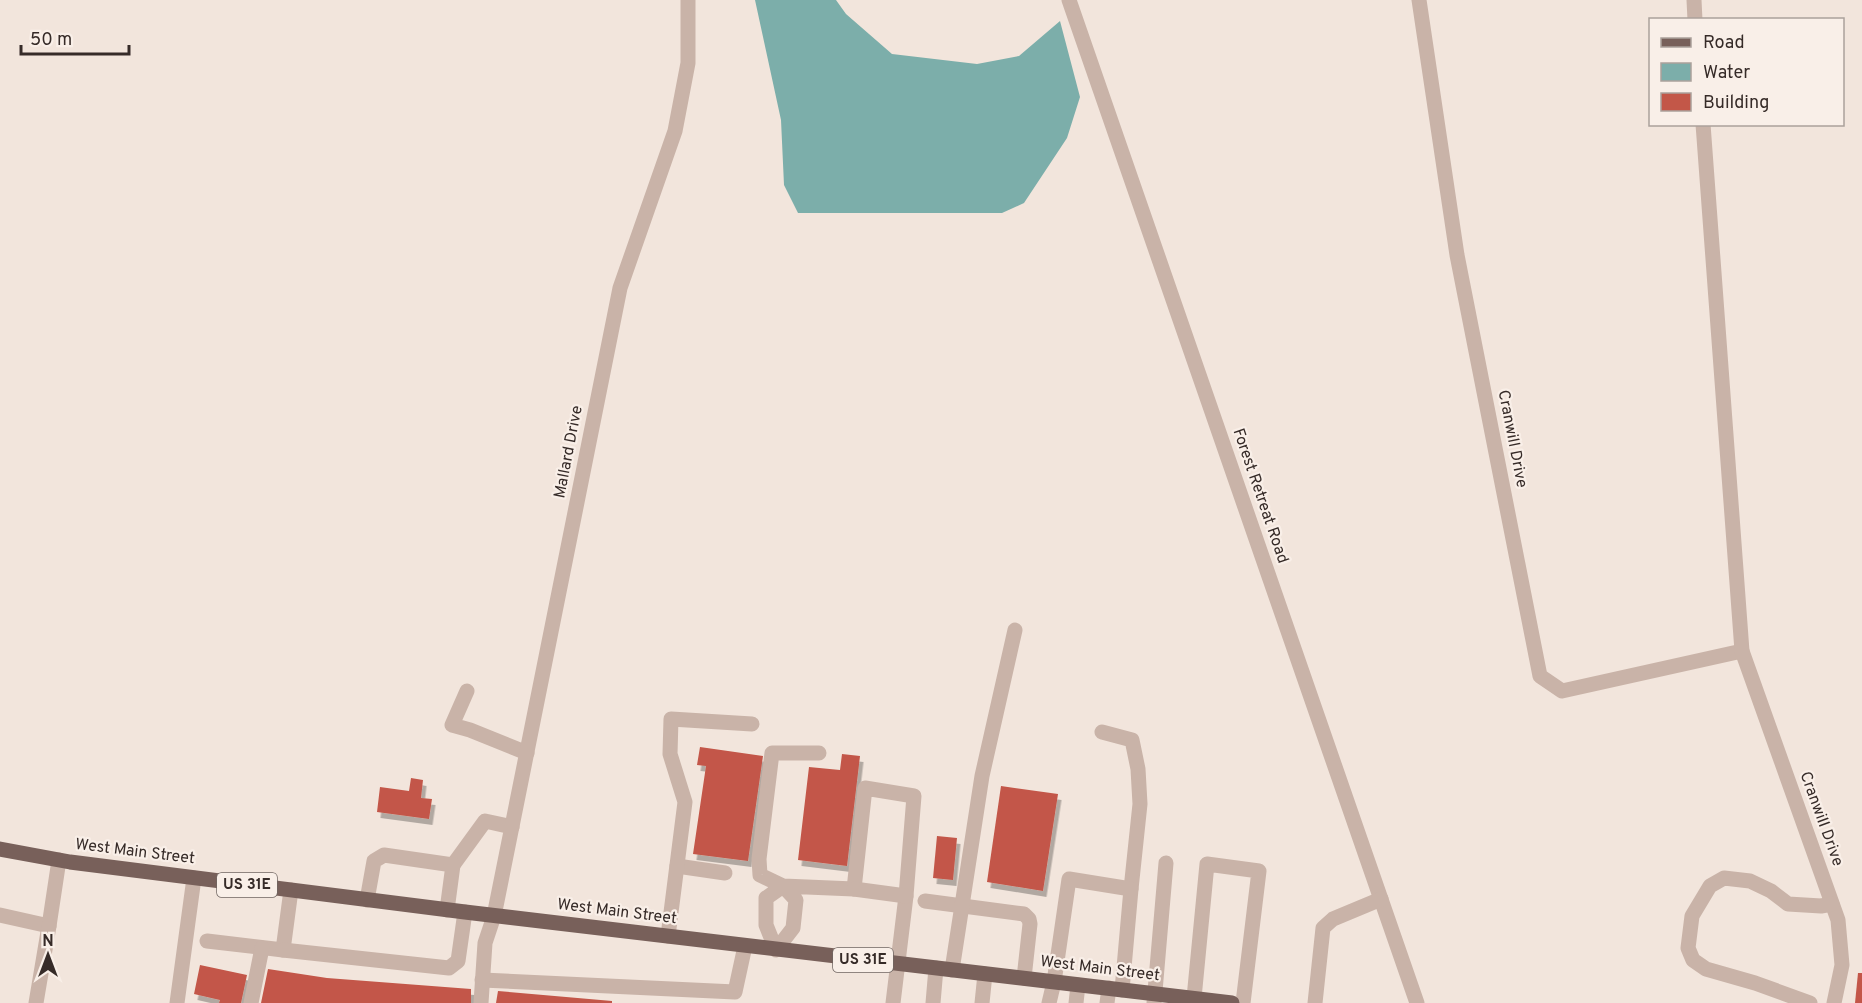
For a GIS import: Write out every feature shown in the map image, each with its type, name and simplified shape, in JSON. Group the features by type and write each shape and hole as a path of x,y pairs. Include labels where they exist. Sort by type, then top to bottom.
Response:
{"main road":[{"name":"West Main Street","path":"0,849 59,860 367,900 1078,985 1113,994 1155,998 1194,998 1232,1003"}],"street":[{"name":"Mallard Drive","path":"481,1003 485,943 494,916 620,288 675,131 688,63 688,0"},
{"name":"Forest Retreat Road","path":"1069,0 1417,1003"},
{"name":"Cranwill Drive","path":"1419,0 1457,255 1540,676 1562,691 1742,651"},
{"path":"1694,0 1695,18"},
{"name":"Cranwill Drive","path":"1703,126 1742,651 1838,920 1842,965 1834,1003"},
{"path":"952,970 982,776 1015,630"},
{"path":"467,691 453,725 470,729 527,753"},
{"path":"668,936 685,802 670,754 670,719 752,724"},
{"path":"1102,732 1132,740 1138,769 1140,804 1131,889 1113,994"},
{"path":"819,753 772,753 759,859 760,875 783,886 796,900 793,928 776,950 765,925 766,898 783,886 854,889 906,896"},
{"path":"854,889 865,788 914,796 906,896 893,1003"},
{"path":"447,910 453,865 485,820 512,827"},
{"path":"367,900 374,861 384,855 453,865"},
{"path":"36,1003 59,860"},
{"path":"1155,998 1166,863"},
{"path":"1194,998 1207,864 1259,871 1244,1003"},
{"path":"677,867 725,873"},
{"path":"177,1003 194,878"},
{"path":"1810,1003 1755,983 1706,969 1693,960 1688,948 1692,916 1710,886 1724,878 1750,881 1771,891 1788,904 1821,906 1832,904"},
{"path":"1049,1003 1069,879 1131,889"},
{"path":"283,950 291,890"},
{"path":"1315,1003 1323,928 1333,919 1381,899"},
{"path":"925,901 1024,914 1030,924 1024,978"},
{"path":"207,941 449,968 459,961 465,912"},
{"path":"0,915 49,926"},
{"path":"482,980 735,992 745,946"},
{"path":"251,1003 262,948"},
{"path":"933,1003 936,968"},
{"path":"982,1003 985,974"},
{"path":"1076,1003 1078,985"}],"water":[{"path":"755,0 836,0 846,14 892,54 977,64 1019,56 1060,21 1080,97 1067,138 1024,203 1002,213 798,213 784,185 781,120"}],"building":[{"path":"700,747 763,756 748,861 693,854 706,766 697,765"},
{"path":"842,754 860,756 847,866 798,860 809,767 840,770"},
{"path":"411,778 423,780 421,798 432,799 429,819 377,812 380,787 409,791"},
{"path":"1001,786 1058,794 1043,891 987,882"},
{"path":"937,836 957,838 953,880 933,878"},
{"path":"200,965 247,975 241,1003 219,1003 220,1000 194,994"},
{"path":"268,969 327,978 471,989 471,1003 261,1003"},
{"path":"1858,973 1862,973 1862,1003 1855,1003"},
{"path":"498,991 612,1001 612,1003 496,1003"}]}
